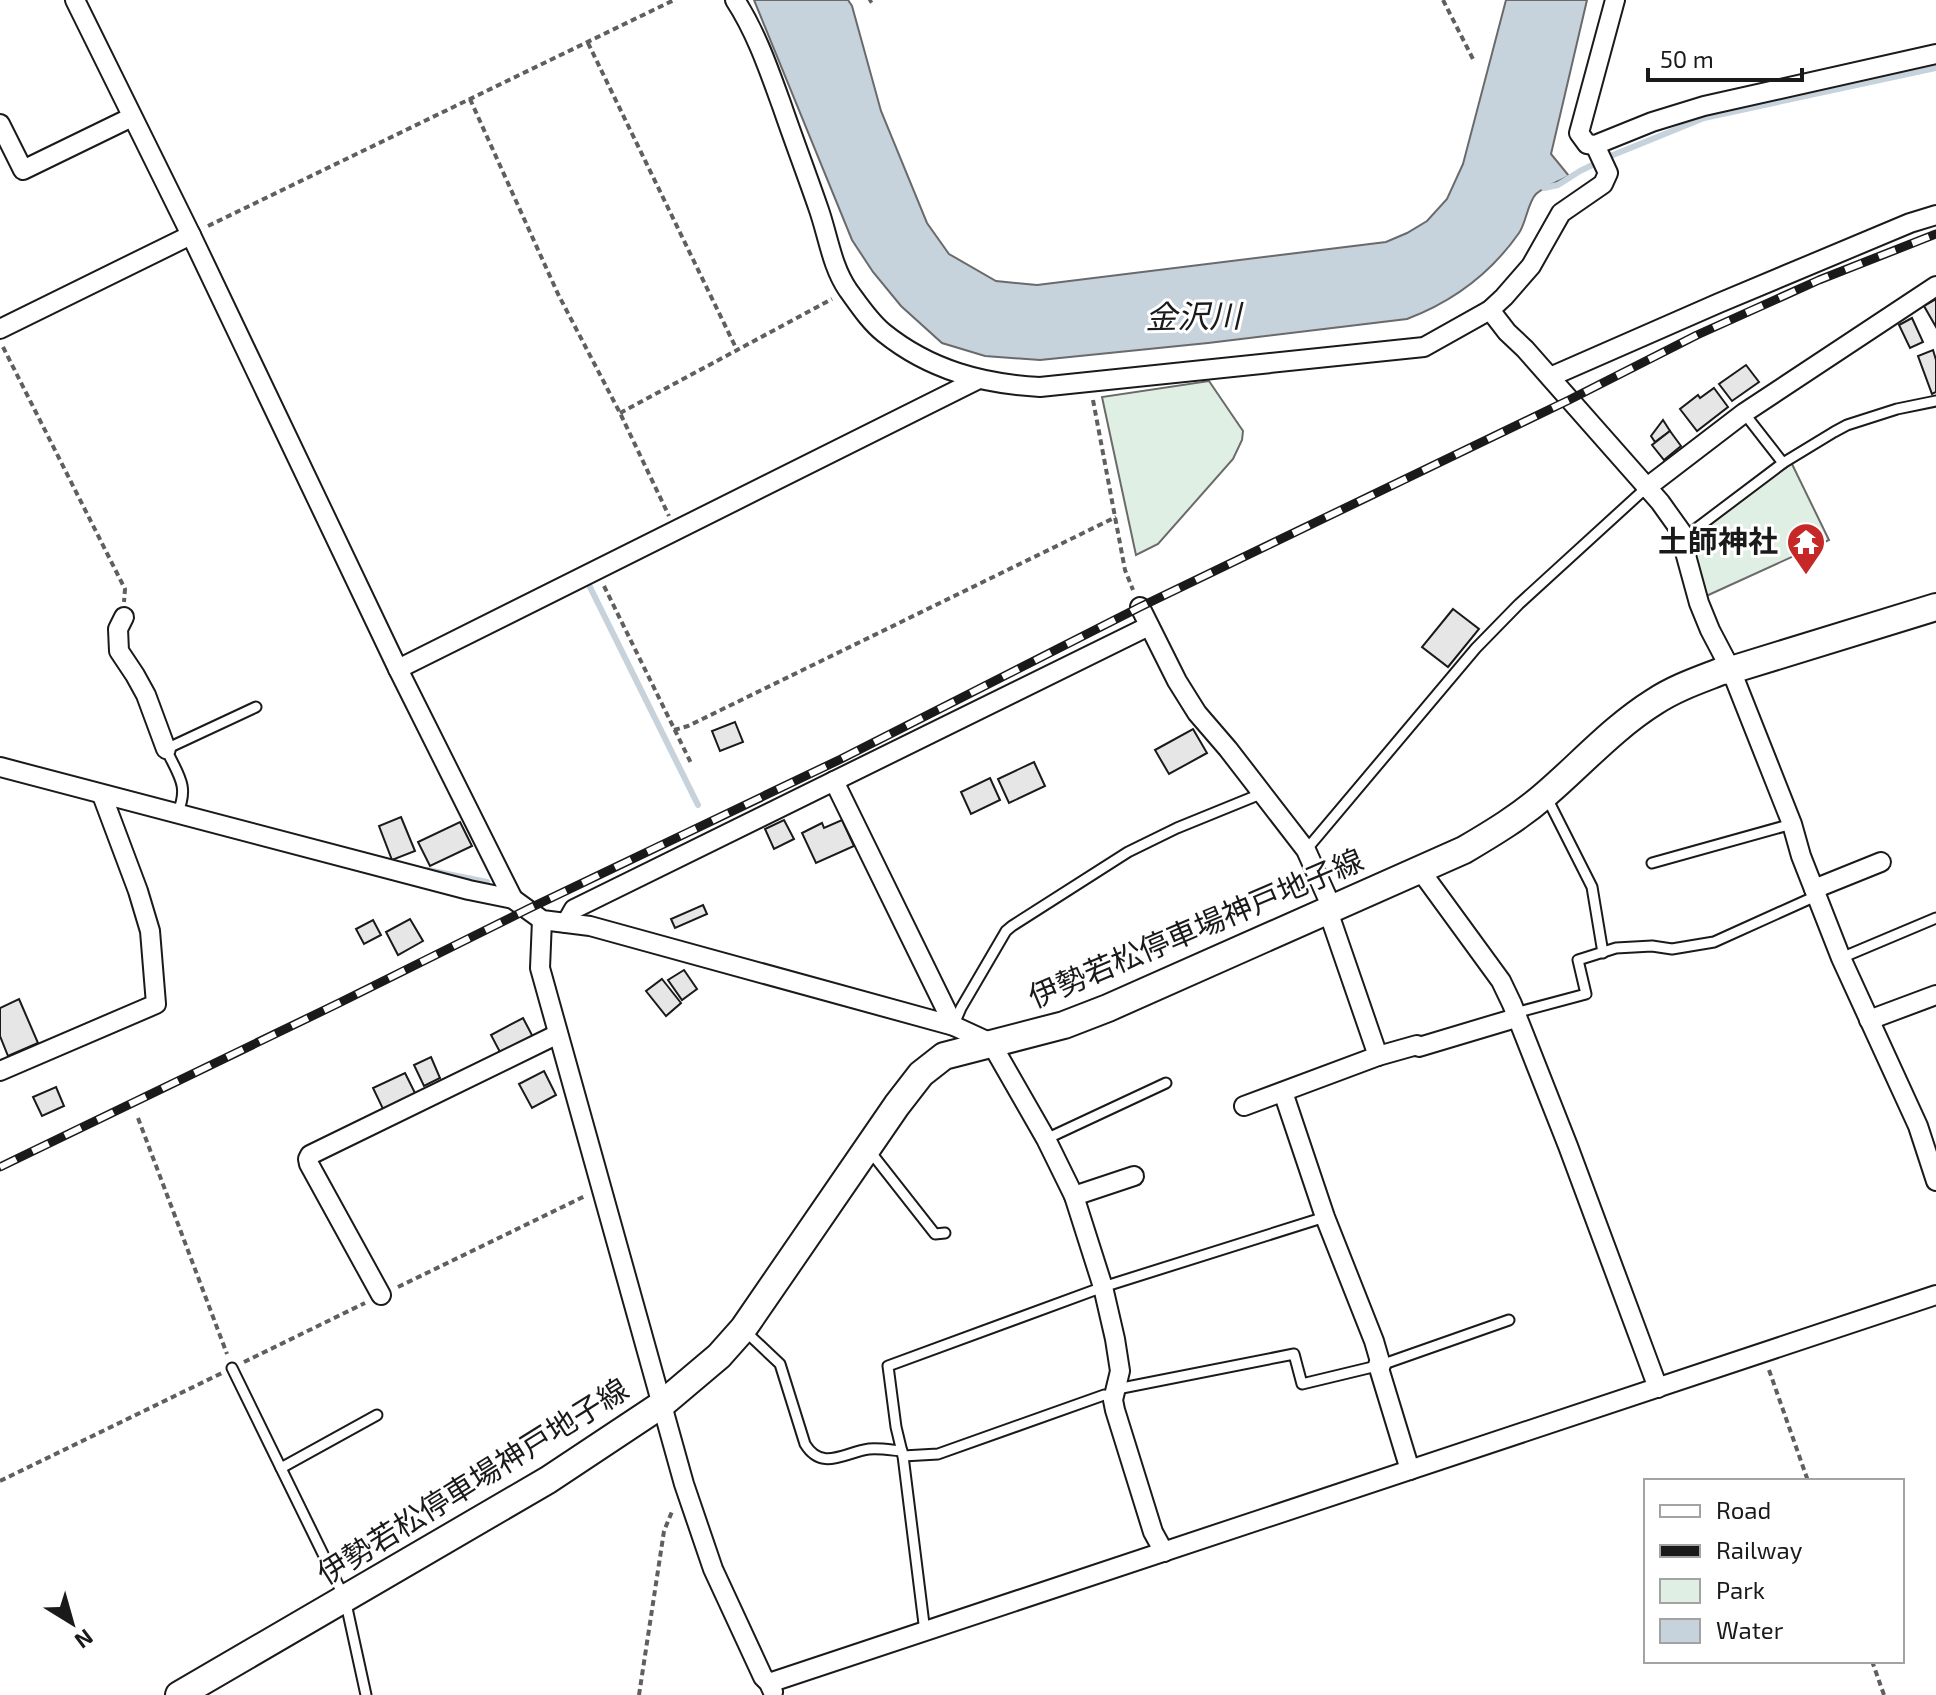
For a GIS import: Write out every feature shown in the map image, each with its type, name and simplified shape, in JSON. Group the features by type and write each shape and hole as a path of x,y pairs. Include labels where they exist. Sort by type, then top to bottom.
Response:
{"main road":[{"name":"伊勢若松停車場神戸地子線","path":"179,1695 548,1480 661,1405 719,1356 743,1329 897,1105 921,1074 944,1056 1064,1025 1108,1008 1464,850 1500,829 1545,795 1650,704 1680,688 1722,671 1936,607"}],"street":[{"path":"75,0 398,669 513,899"},
{"path":"735,0 747,17 768,67 832,253 848,290 882,332 908,350 977,380 1040,387 1424,347 1490,310 1531,266 1561,213 1603,184 1608,173 1600,155 1579,133 1615,0"},
{"path":"1600,155 1652,122 1704,106 1936,54"},
{"path":"0,124 23,170 132,117"},
{"path":"1550,377 1910,223 1936,215"},
{"path":"0,329 191,235"},
{"path":"1646,488 1744,413 1936,286"},
{"path":"1490,310 1660,502 1685,537 1682,541 1699,603 1731,670 1841,958 1918,1126 1936,1181"},
{"path":"398,669 977,380"},
{"path":"1140,607 1177,681 1197,713 1306,850 1330,909 1378,1056"},
{"path":"124,617 118,629 119,651 146,695 166,749"},
{"path":"566,923 574,909 1149,626"},
{"path":"0,767 513,899 542,920 590,926 683,950 954,1026 991,1043 1046,1139 1074,1196 1103,1287 1115,1339 1120,1371 1115,1410 1153,1532 1164,1552"},
{"path":"834,781 954,1026"},
{"path":"0,1071 156,1004 150,931 102,795"},
{"path":"1815,893 1881,862"},
{"path":"1420,870 1501,981 1568,1146 1658,1388"},
{"path":"542,920 540,968 684,1484 713,1569 763,1677 772,1689 925,1632 1936,1295"},
{"path":"1869,1020 1936,995"},
{"path":"1244,1106 1378,1056 1419,1047 1516,1016"},
{"path":"381,1295 309,1164 310,1155 558,1034"},
{"path":"1283,1092 1325,1217 1374,1341 1410,1470"},
{"path":"1074,1196 1134,1176"}],"lane":[{"path":"1685,537 1783,463 1847,425 1897,409 1936,401"},
{"path":"1744,413 1783,463"},
{"path":"1306,850 1476,648 1519,604 1646,488"},
{"path":"177,814 184,800 184,788 166,749 256,707"},
{"path":"954,1026 961,1008 1006,931 1128,852 1263,793"},
{"path":"1545,795 1592,887 1603,953"},
{"path":"1652,863 1792,824"},
{"path":"1516,1016 1586,994 1578,960 1616,948 1652,946 1672,949 1714,942 1815,893"},
{"path":"1841,958 1936,918"},
{"path":"1046,1139 1166,1083"},
{"path":"868,1148 935,1234 945,1233"},
{"path":"925,1632 888,1366 1103,1287 1325,1217"},
{"path":"743,1329 780,1364 810,1453 819,1458 839,1458 869,1449 902,1454 938,1454 1104,1395 1294,1354 1302,1384 1379,1365 1509,1320"},
{"path":"232,1368 345,1599 366,1695"},
{"path":"281,1468 377,1415"}],"path":[{"path":"191,235 674,0"},
{"path":"1443,0 1473,59"},
{"path":"587,42 737,350"},
{"path":"470,99 558,294 620,413 675,530"},
{"path":"620,413 848,290"},
{"path":"0,342 125,589 124,617"},
{"path":"1090,381 1125,570 1140,607"},
{"path":"674,730 688,726 1116,517"},
{"path":"596,570 691,763"},
{"path":"138,1118 232,1368"},
{"path":"0,1481 601,1188"},
{"path":"1763,1352 1807,1479"},
{"path":"639,1695 664,1531 684,1484"},
{"path":"1873,1663 1884,1695"}],"green space":[{"path":"1209,381 1243,431 1242,440 1233,459 1158,544 1136,555 1102,397"},
{"path":"1791,462 1829,540 1704,597 1689,540"}],"water":[{"name":"金沢川","path":"754,0 848,0 881,111 927,223 949,254 996,281 1037,285 1386,242 1407,233 1427,221 1447,199 1463,164 1506,0 1587,0 1551,154 1569,176 1536,194 1519,233 1483,273 1455,295 1407,319 1040,360 985,356 942,343 901,306 852,240"}],"building":[{"path":"1936,299 1936,327 1924,306"},
{"path":"1912,318 1923,342 1910,348 1899,325"},
{"path":"1933,350 1936,392 1932,394 1918,356"},
{"path":"1746,365 1759,382 1732,401 1719,384"},
{"path":"1714,388 1728,407 1697,431 1680,409 1698,395 1700,398"},
{"path":"1663,420 1670,431 1655,442 1651,436"},
{"path":"1670,431 1681,446 1664,460 1652,445"},
{"path":"1453,609 1479,629 1448,667 1422,647"},
{"path":"735,722 743,742 720,751 712,731"},
{"path":"1193,729 1207,753 1169,774 1155,750"},
{"path":"1034,762 1045,786 1009,803 998,779"},
{"path":"990,778 1000,800 971,814 961,792"},
{"path":"401,817 415,851 392,860 379,826"},
{"path":"784,820 794,839 774,849 765,829"},
{"path":"842,820 854,846 816,863 802,833 822,823 824,828"},
{"path":"460,822 472,846 430,866 418,842"},
{"path":"703,905 707,914 675,928 671,919"},
{"path":"410,919 423,941 398,955 386,932"},
{"path":"373,920 381,935 364,944 356,929"},
{"path":"684,970 697,989 682,1000 668,980"},
{"path":"662,979 681,1003 666,1016 646,991"},
{"path":"19,999 38,1043 8,1056 0,1036 0,1008"},
{"path":"523,1018 533,1037 501,1054 491,1035"},
{"path":"431,1057 440,1078 424,1086 414,1065"},
{"path":"544,1071 556,1095 532,1108 519,1084"},
{"path":"405,1073 416,1095 384,1111 373,1088"},
{"path":"56,1087 64,1106 42,1116 33,1097"}],"waterway":[{"path":"1544,188 1558,185 1613,155 1704,118 1936,68"},
{"path":"589,585 698,805"},
{"path":"428,870 487,882"}],"railway":[{"path":"0,1167 841,759 1140,607 1697,335 1819,280 1936,234"}],"place":[{"name":"土師神社","path":"1806,576"}]}
